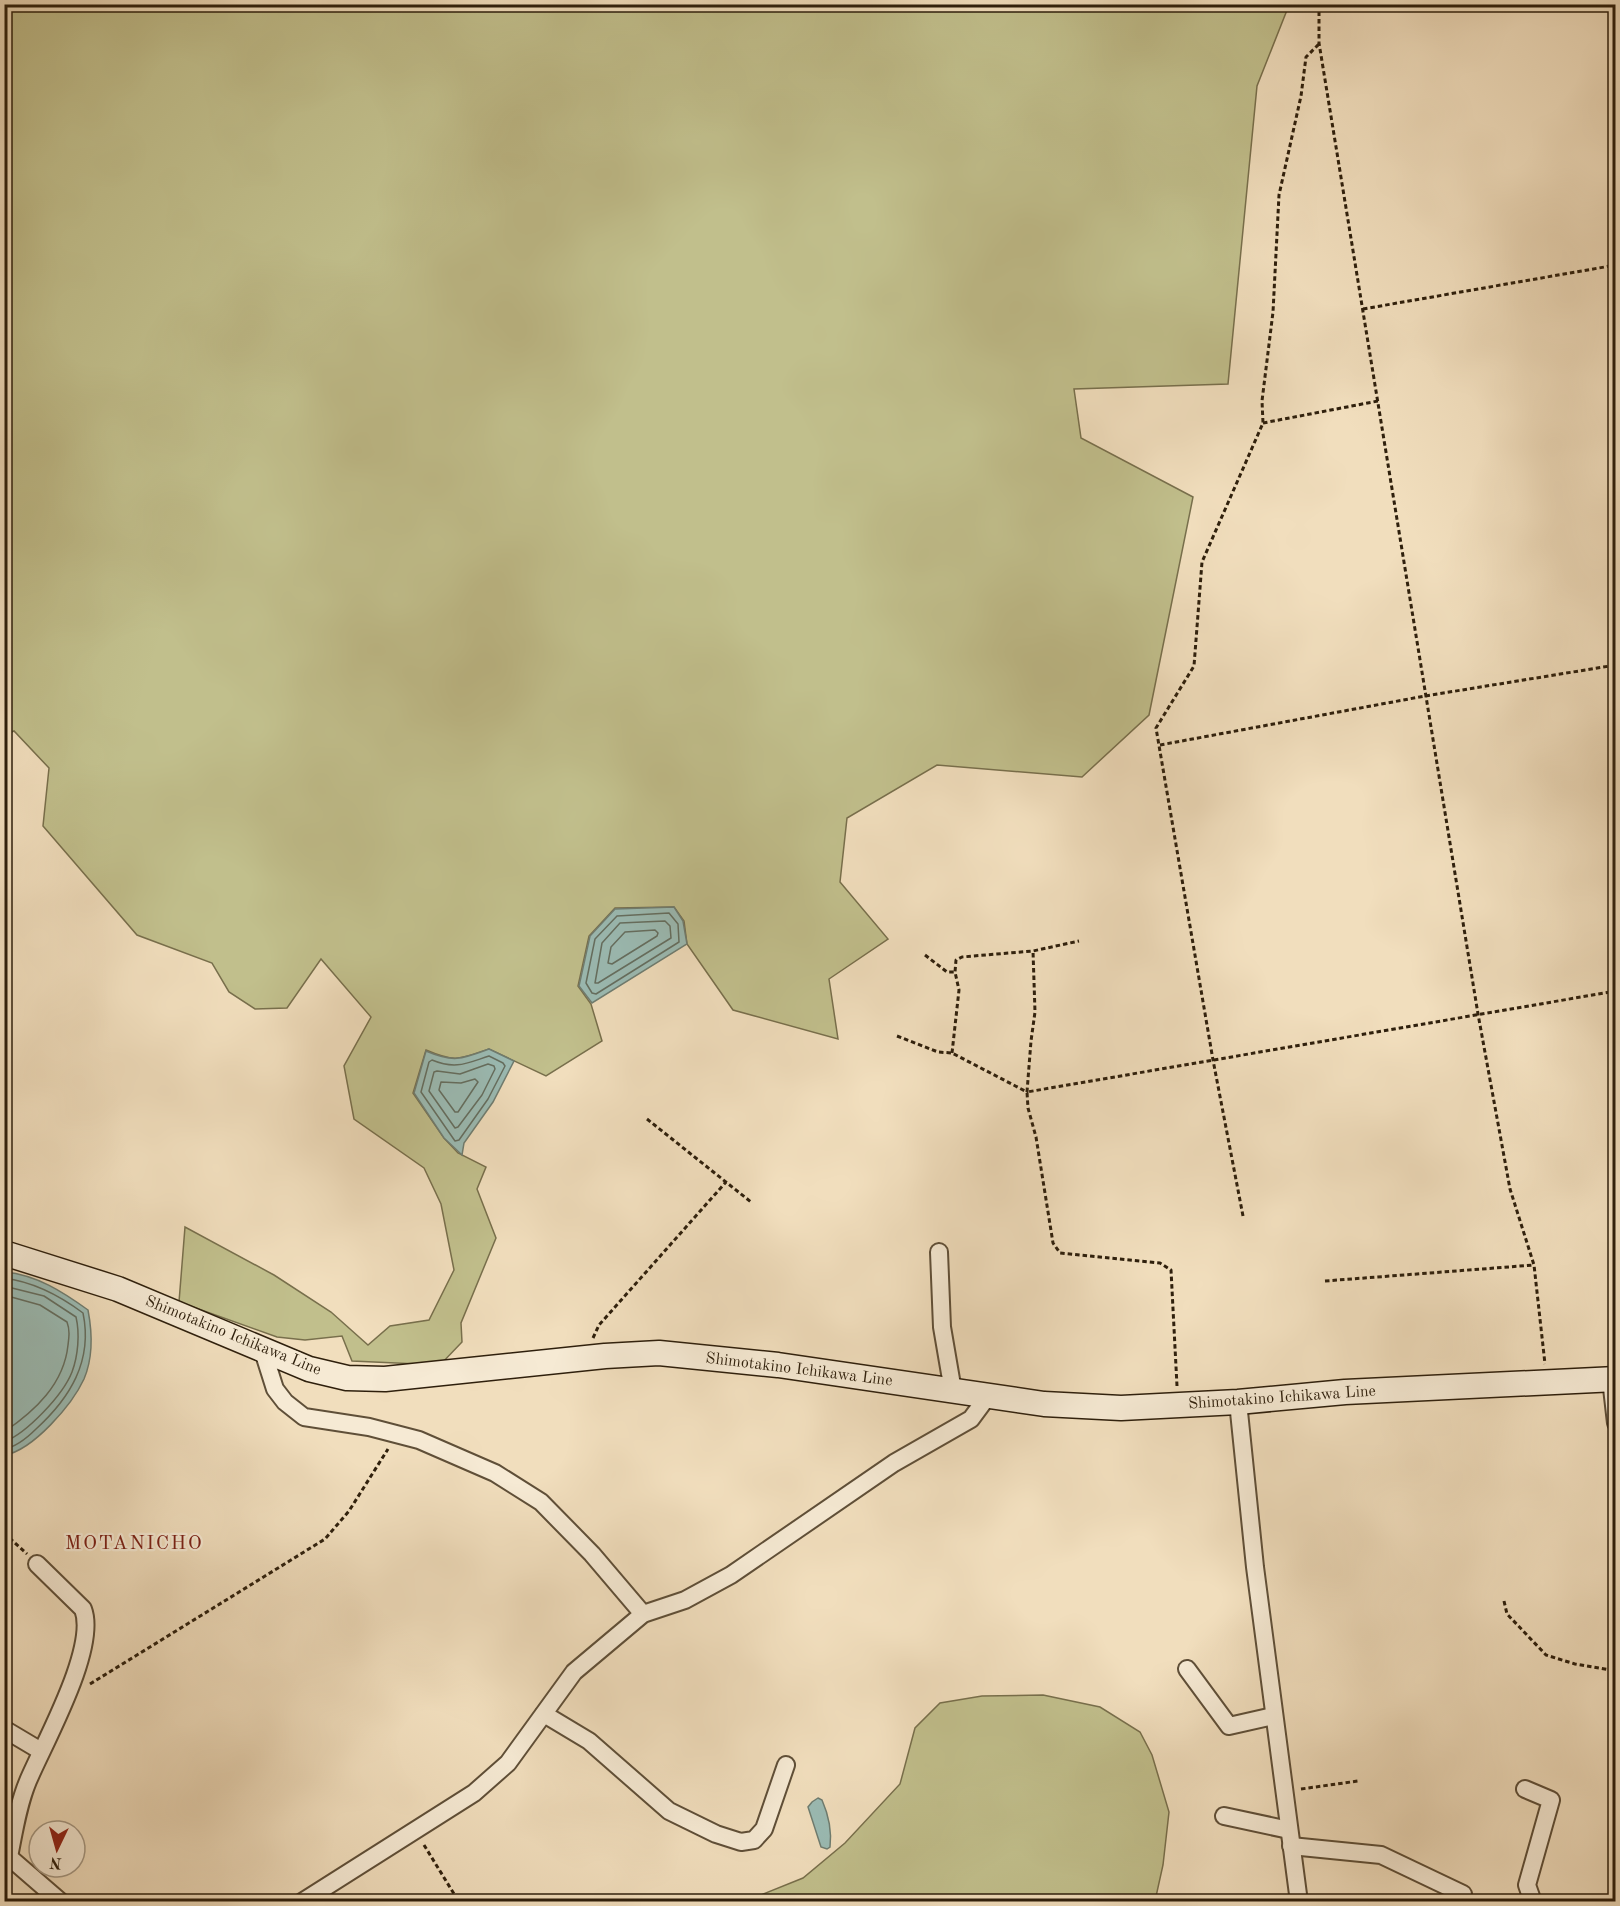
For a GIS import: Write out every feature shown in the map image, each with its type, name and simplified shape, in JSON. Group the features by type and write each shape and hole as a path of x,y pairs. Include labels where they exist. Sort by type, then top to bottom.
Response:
{"main road":[{"name":"Shimotakino Ichikawa Line","path":"4,1253 118,1289 263,1351 309,1369 338,1376 385,1379 594,1357 659,1353 778,1365 988,1396 1066,1405 1121,1408 1238,1402 1345,1392 1613,1379"}],"street":[{"path":"939,1252 942,1327 953,1391"},
{"path":"263,1351 275,1389 285,1402 304,1417 369,1427 419,1440 495,1473 541,1502 592,1554 643,1614"},
{"path":"1613,1379 1616,1423"},
{"path":"302,1902 474,1793 508,1763 574,1672 643,1614 685,1600 731,1575 894,1462 971,1419 988,1396"},
{"path":"1238,1402 1274,1716 1299,1902"},
{"path":"37,1564 83,1609 87,1619 86,1634 70,1688 27,1784 7,1858 61,1902"},
{"path":"1186,1669 1229,1725 1274,1716"},
{"path":"544,1714 590,1741 669,1811 716,1834 741,1842 754,1840 764,1829 786,1765"},
{"path":"4,1729 41,1751"},
{"path":"1525,1789 1551,1800 1527,1885 1533,1902"},
{"path":"1224,1816 1290,1838 1381,1855 1463,1894"}],"path":[{"path":"1319,4 1319,44 1425,696 1478,1014 1510,1189 1534,1265 1547,1384"},
{"path":"1244,1216 1213,1060 1156,728 1194,666 1202,562 1263,423 1262,402 1274,312 1279,195 1301,96 1306,57 1319,44"},
{"path":"1363,309 1616,265"},
{"path":"1263,423 1378,401"},
{"path":"1160,745 1425,696 1616,665"},
{"path":"952,1053 959,990 955,972 956,960 962,957 1033,951 1079,941"},
{"path":"1033,951 1035,1012 1027,1092 1028,1108 1036,1137 1053,1242 1060,1253 1160,1263 1171,1270 1178,1406"},
{"path":"925,955 947,972 955,972"},
{"path":"897,1036 938,1052 952,1053 1027,1092 1616,991"},
{"path":"646,1119 751,1203"},
{"path":"594,1357 592,1340 599,1325 726,1182"},
{"path":"1325,1281 1534,1265"},
{"path":"70,1688 81,1691 100,1676 325,1539 349,1511 382,1461 396,1434"},
{"path":"4,1533 37,1564"},
{"path":"1504,1602 1507,1614 1546,1655 1575,1664 1616,1671"},
{"path":"1284,1792 1358,1781"},
{"path":"415,1831 459,1902"}],"shaded area":[{"path":"5,5 1289,5 1257,86 1228,384 1074,389 1081,438 1193,497 1149,715 1082,777 937,765 847,818 840,882 888,939 829,979 838,1039 733,1010 687,944 684,921 674,907 615,908 589,936 578,986 591,1004 602,1041 546,1076 489,1049 458,1058 444,1057 426,1050 413,1093 444,1138 458,1153 486,1167 477,1189 496,1238 461,1323 462,1342 440,1365 352,1361 342,1336 305,1340 277,1337 179,1302 185,1227 274,1275 331,1312 368,1345 390,1326 429,1320 454,1270 441,1204 424,1168 354,1119 344,1066 371,1017 321,959 287,1008 255,1009 229,992 212,963 137,935 43,826 49,768 14,731 5,735"},
{"path":"1043,1695 1100,1707 1140,1732 1152,1755 1169,1812 1163,1865 1155,1901 746,1901 803,1878 845,1843 900,1784 915,1728 940,1703 982,1696"}],"water":[{"path":"674,907 683,921 687,944 592,1003 579,986 590,936 615,909"},
{"path":"489,1049 514,1061 493,1102 464,1143 462,1155 444,1138 414,1093 426,1051 444,1057 458,1058"},
{"path":"5,1272 39,1281 88,1310 91,1344 87,1371 71,1401 39,1436 27,1445 5,1455"},
{"path":"818,1798 822,1800 829,1823 831,1835 830,1847 827,1849 821,1847 808,1807"}],"district":[{"name":"MOTANICHO","path":"134,1544"}]}
